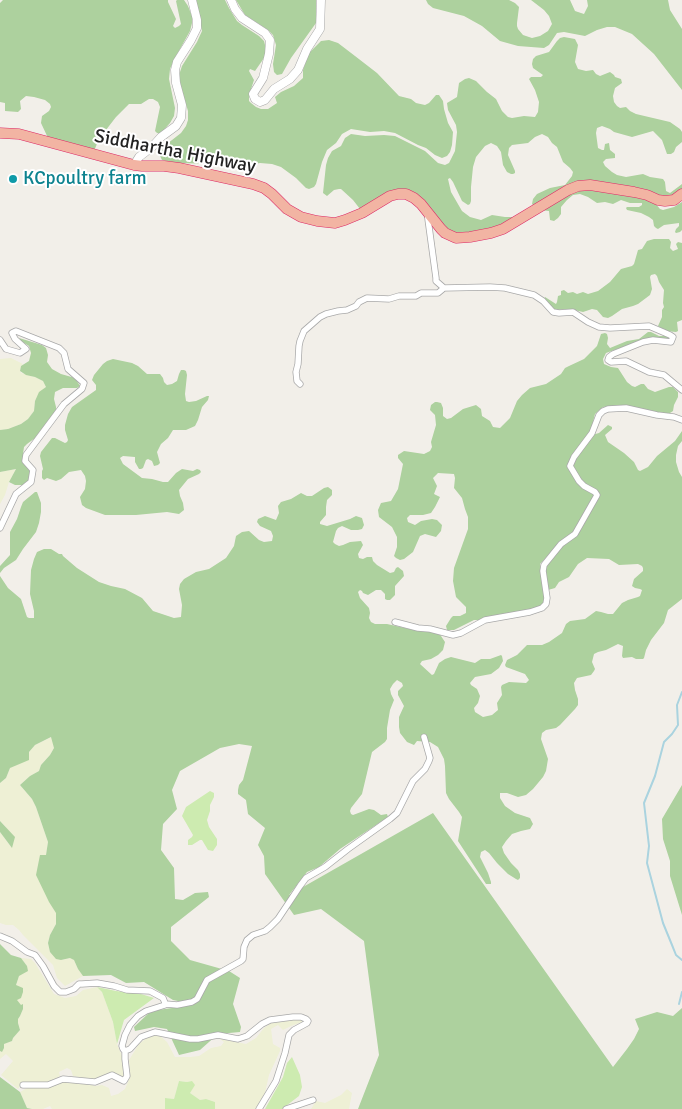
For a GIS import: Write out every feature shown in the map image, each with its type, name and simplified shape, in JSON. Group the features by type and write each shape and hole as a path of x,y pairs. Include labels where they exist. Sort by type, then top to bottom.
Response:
{"highway":[{"name":"Siddhartha Highway","path":"0,133 19,134 134,165 179,168 253,184 268,191 294,213 309,220 336,223 362,213 383,199 402,193 411,196 419,202 441,230 456,238 491,233 503,229 568,190 578,186 590,185 634,192 665,201 674,200 682,194"}],"street":[{"path":"134,165 139,157 176,126 181,118 182,105 176,83 175,70 177,62 197,28 192,0"},
{"path":"231,0 242,18 265,33 270,40 270,54 263,78 253,94 255,99 260,102 265,100 274,89 290,79 296,72 320,28 321,0"},
{"path":"427,210 436,281 444,288"},
{"path":"300,384 297,381 296,372 300,341 304,331 320,317 347,310 367,298 389,299 399,296 416,296 421,293 438,293 444,288 479,287 505,288 536,296 546,303 553,312 572,312 588,322 599,326 610,328 643,325 654,327 672,336 673,340 670,343 653,340 643,342 613,354 608,360 611,362 626,361 649,372 664,375 682,390"},
{"path":"0,340 6,349 20,353 26,349 15,339 12,333 16,331 58,348 64,353 68,370 84,383 82,389 64,404 26,455 26,461 33,470 31,482 16,494 0,528"},
{"path":"395,622 453,635 485,620 542,608 546,604 547,598 543,571 544,565 561,544 575,534 597,494 579,481 570,464 592,433 599,415 608,409 626,408 682,420"},
{"path":"23,1085 48,1085 63,1078 95,1082 112,1075 124,1081 127,1076 125,1051 122,1048 132,1022 146,1011 166,1004 177,1005 198,999 207,980 243,959 246,940 270,927 283,912 306,878 325,867 397,813 413,781 425,769 429,761 430,758 424,737"},
{"path":"0,936 35,955 54,986 60,992 70,991 82,984 101,983 127,990 150,991 163,998 166,1004"},
{"path":"125,1051 130,1049 141,1037 155,1032 190,1039 218,1035 231,1039 240,1039 270,1020 293,1017 306,1019 307,1023 289,1034 276,1081 259,1109"},
{"path":"286,1109 312,1100"}],"green space":[{"path":"3,0 168,0 176,19 173,26 175,28 181,24 176,1 184,0 192,16 192,23 190,31 170,69 169,79 175,108 174,116 170,123 161,133 155,131 160,107 158,102 153,99 149,99 141,104 129,104 99,139 94,151 48,138 41,123 42,116 51,107 45,100 26,96 20,101 21,109 18,112 5,111 5,103 0,102 0,3"},
{"path":"196,0 225,0 237,21 264,41 266,49 264,58 255,71 250,69 249,71 254,80 249,101 256,107 268,109 277,103 275,97 294,86 303,78 303,70 308,54 321,41 329,40 338,43 377,73 399,96 425,105 436,95 439,95 443,101 448,123 453,132 450,152 442,158 395,133 351,129 342,134 336,143 327,150 316,184 309,189 281,167 272,164 260,163 238,167 220,164 177,163 162,160 160,156 163,147 181,133 188,120 188,111 179,75 182,66 202,31"},
{"path":"236,0 316,0 316,23 282,74 277,75 274,72 273,64 276,45 273,35 245,15"},
{"path":"426,0 509,0 519,7 518,29 523,35 532,38 548,31 552,24 544,10 531,0 570,0 575,11 584,14 588,6 587,0 668,0 670,10 682,29 682,90 654,54 632,34 615,27 597,30 585,36 564,32 557,33 549,45 544,48 518,46 500,41 482,26 464,16 433,8"},
{"path":"560,38 575,39 578,45 575,62 578,69 593,70 600,76 610,72 615,77 621,79 622,83 615,88 613,96 617,106 620,108 626,107 636,114 670,122 682,132 682,142 671,154 667,154 662,140 653,131 632,137 614,132 602,126 597,128 596,133 598,148 604,150 605,144 609,143 610,150 615,154 615,158 606,159 603,162 605,166 617,175 626,177 643,174 663,179 666,191 670,193 682,184 682,192 673,198 657,195 655,203 663,210 674,207 682,202 682,230 680,232 675,232 679,223 664,225 658,229 649,217 626,208 639,207 642,203 630,203 621,200 613,204 597,203 580,194 573,195 567,200 561,207 561,214 558,218 554,221 550,220 549,211 539,210 532,204 533,199 537,194 550,188 565,185 573,172 563,162 557,147 548,137 542,134 528,143 512,145 509,148 508,155 515,171 513,174 507,172 503,165 501,152 497,146 491,143 485,146 476,157 473,167 471,201 468,205 462,201 453,182 450,178 448,179 451,192 462,211 470,217 481,220 492,215 516,217 509,225 454,235 410,193 360,209 341,189 334,190 327,196 323,193 328,158 332,151 341,146 345,138 351,134 395,136 425,151 438,163 445,165 449,163 455,151 457,132 447,103 457,97 459,83 465,79 469,78 476,81 496,99 502,111 508,117 535,117 538,112 539,102 529,79 543,75 533,68 533,59 536,56 549,52"},
{"path":"669,239 671,242 670,248 673,251 678,249 676,244 678,242 682,243 682,320 677,322 678,331 666,331 658,326 664,307 664,290 655,274 650,277 652,289 650,295 638,304 622,309 608,318 603,317 597,310 592,309 583,312 570,309 555,310 544,299 545,297 556,304 558,296 564,290 568,293 573,292 577,294 583,292 588,294 598,291 610,282 621,269 632,266 638,250 642,249 647,241"},
{"path":"648,332 670,338 669,340 642,340 606,353 603,359 604,364 618,368 627,382 635,387 644,384 648,389 655,392 673,387 678,392 678,397 673,411 670,413 655,413 626,406 603,407 595,414 592,435 599,433 608,425 612,427 605,435 608,442 634,462 640,471 648,467 657,456 675,441 682,431 682,441 678,446 676,462 682,477 682,599 668,610 664,623 651,640 643,659 623,658 623,646 618,644 594,654 592,662 594,671 591,675 577,678 574,683 578,705 560,725 542,733 541,739 548,759 543,777 526,795 518,797 507,793 500,793 500,798 505,806 515,813 530,818 533,824 530,829 512,834 502,847 504,853 518,870 520,878 518,880 508,874 485,850 481,852 480,857 491,882 491,884 486,884 458,841 462,817 446,793 444,759 438,747 430,742 417,741 414,745 407,742 400,733 399,717 404,706 398,691 403,686 397,680 390,689 394,700 390,710 387,739 372,752 362,794 350,811 353,815 369,809 381,815 387,814 388,817 340,849 319,867 307,872 289,895 433,813 613,1067 634,1039 639,1029 635,1019 657,1012 673,1016 682,1008 682,1109 358,1109 379,1055 364,941 321,909 294,915 265,874 264,856 258,845 265,828 248,814 246,800 238,794 239,785 243,780 252,746 239,744 220,748 180,771 172,790 177,809 163,824 161,850 174,868 175,899 183,900 195,893 208,892 209,897 171,927 171,941 190,960 229,971 240,978 233,1004 241,1027 240,1032 218,1034 200,1050 179,1055 167,1029 154,1027 135,1031 134,1027 151,1011 193,1005 196,999 183,1002 173,1000 144,982 126,983 111,975 83,976 74,960 70,958 56,959 50,952 48,943 56,924 56,913 36,875 40,855 46,855 48,842 36,807 20,785 39,771 41,765 54,748 51,737 35,745 29,752 29,760 10,768 6,778 0,783 0,576 8,588 21,599 27,617 34,618 30,594 31,570 37,552 51,549 62,554 77,568 99,582 125,589 142,598 153,611 174,618 181,617 182,605 179,589 184,579 196,572 209,569 226,558 234,546 236,536 242,532 249,531 264,542 272,541 271,531 260,526 257,522 258,519 265,516 276,520 279,513 278,506 281,502 301,493 312,496 328,487 332,490 332,495 327,500 326,515 320,524 327,526 356,516 362,518 364,525 362,529 358,530 351,530 342,526 338,528 333,542 339,546 361,541 363,545 358,554 359,558 372,557 377,565 390,573 394,572 398,567 403,571 404,576 395,586 395,595 390,600 385,599 385,594 381,590 376,590 368,595 360,590 358,592 360,598 369,608 371,622 439,633 445,642 443,650 438,655 422,661 420,664 432,675 439,663 451,657 475,663 481,659 490,659 501,655 503,661 499,668 491,674 475,677 470,683 477,689 480,696 474,708 475,712 483,717 492,715 498,710 497,703 502,695 502,685 509,682 526,683 529,680 525,674 506,667 507,660 517,655 527,645 542,645 549,642 562,633 566,624 570,621 585,619 596,611 613,614 622,603 640,596 642,590 632,586 634,579 643,571 643,568 638,564 619,565 609,559 587,558 578,564 569,577 559,582 555,588 548,590 545,567 566,542 563,539 540,564 545,599 542,605 533,610 474,620 454,630 447,630 446,626 453,616 460,616 466,613 466,607 456,597 453,581 454,568 468,529 468,517 462,498 454,488 454,474 438,473 433,478 437,486 434,494 440,497 431,513 410,515 407,518 408,522 415,525 421,521 437,520 442,525 441,531 436,537 425,534 420,536 413,552 404,559 396,558 394,556 397,547 397,537 392,527 379,517 378,510 381,503 391,501 398,489 403,464 398,455 404,451 424,454 430,451 436,425 435,415 430,410 431,405 435,402 441,403 443,416 447,419 463,409 476,405 481,409 482,416 490,421 493,427 500,428 510,418 517,401 522,395 530,388 546,384 561,374 565,368 584,359 597,346 601,334 607,334 607,344 610,348 627,341 639,339"},
{"path":"19,338 46,348 47,362 52,369 75,378 80,386 77,388 63,388 55,392 56,410 35,438 24,447 24,461 30,471 31,478 23,485 15,485 9,482 16,469 0,472 0,430 21,424 28,419 34,411 35,401 39,392 46,387 43,381 20,371 21,366 29,361 31,353 29,346"},
{"path":"11,358 23,364 21,366 21,373 43,381 46,387 35,401 34,411 28,419 21,424 0,430 0,359"},
{"path":"113,359 132,363 147,374 160,374 167,385 177,381 181,370 184,370 187,375 186,401 196,401 209,396 202,407 195,426 186,430 173,430 161,444 157,452 160,463 158,465 154,466 152,461 148,459 143,468 139,469 135,462 135,457 123,456 120,458 123,464 142,478 163,482 168,482 182,469 200,470 199,474 188,479 179,490 184,510 179,514 167,512 105,515 82,505 80,497 85,489 86,481 81,470 69,472 56,481 47,478 44,480 42,478 41,452 52,438 67,442 65,425 68,414 72,407 96,390 96,385 92,380 94,375 103,364"},
{"path":"16,469 9,482 0,504 0,472"},
{"path":"37,492 41,503 41,512 36,532 16,560 0,573 0,566 10,555 10,532 23,502"},
{"path":"52,737 54,748 50,755 41,765 39,771 20,785 36,807 48,842 46,855 53,908 56,912 56,924 48,943 50,952 61,960 71,958 74,960 83,976 65,986 57,978 53,965 19,930 13,925 0,923 0,832 11,847 6,827 0,821 0,783 6,778 10,768 35,745"},
{"path":"682,785 682,915 670,876 670,861 663,839 662,819"},
{"path":"210,791 214,793 214,797 207,820 217,839 217,845 213,851 208,850 202,840 188,845 188,840 193,835 182,816 186,807"},
{"path":"0,821 15,837 12,848 0,832"},
{"path":"0,944 11,955 21,958 28,971 19,976 16,985 23,988 21,998 17,1000 21,1005 23,1004 23,1009 18,1019 20,1030 12,1041 4,1044 2,1052 0,1051"},
{"path":"21,958 31,959 35,963 54,994 65,998 76,996 83,990 97,987 102,992 113,1022 117,1044 122,1056 124,1076 95,1080 73,1076 71,1070 67,1068 59,1072 60,1076 48,1083 22,1083 18,1089 1,1075 13,1061 6,1054 0,1059 0,1051 2,1052 3,1044 12,1041 20,1030 18,1019 23,1009 16,1000 16,985 19,976 27,966"},
{"path":"97,987 154,998 124,1020 117,1044 113,1022 102,992"},
{"path":"288,1019 302,1019 302,1022 283,1030 278,1025 271,1029 273,1044 280,1048 280,1051 269,1075 264,1097 257,1109 215,1109 215,1102 206,1099 200,1100 190,1093 192,1081 179,1081 174,1099 165,1098 165,1109 52,1109 50,1106 43,1109 32,1109 27,1108 20,1092 27,1088 63,1082 86,1083 109,1088 111,1096 125,1089 130,1077 129,1060 139,1044 148,1037 159,1035 167,1042 175,1057 199,1056 211,1048 221,1046 224,1042 220,1039 246,1044 256,1038 271,1023"},
{"path":"292,1057 300,1075 302,1087 299,1096 282,1109 265,1109 283,1077 287,1063"},
{"path":"0,1077 20,1092 27,1108 32,1109 0,1109"},
{"path":"179,1081 192,1081 195,1085 190,1093 200,1100 206,1099 215,1102 215,1109 165,1109 165,1098 174,1099"},
{"path":"347,1089 352,1093 349,1109 311,1109 316,1101 325,1103 341,1095"}],"waterway":[{"path":"682,692 677,705 678,725 664,742 655,776 644,803 649,846 647,863 663,923 676,955 682,960"},
{"path":"679,1004 682,992"}],"place":[{"name":"KCpoultry farm","path":"13,179"}]}
